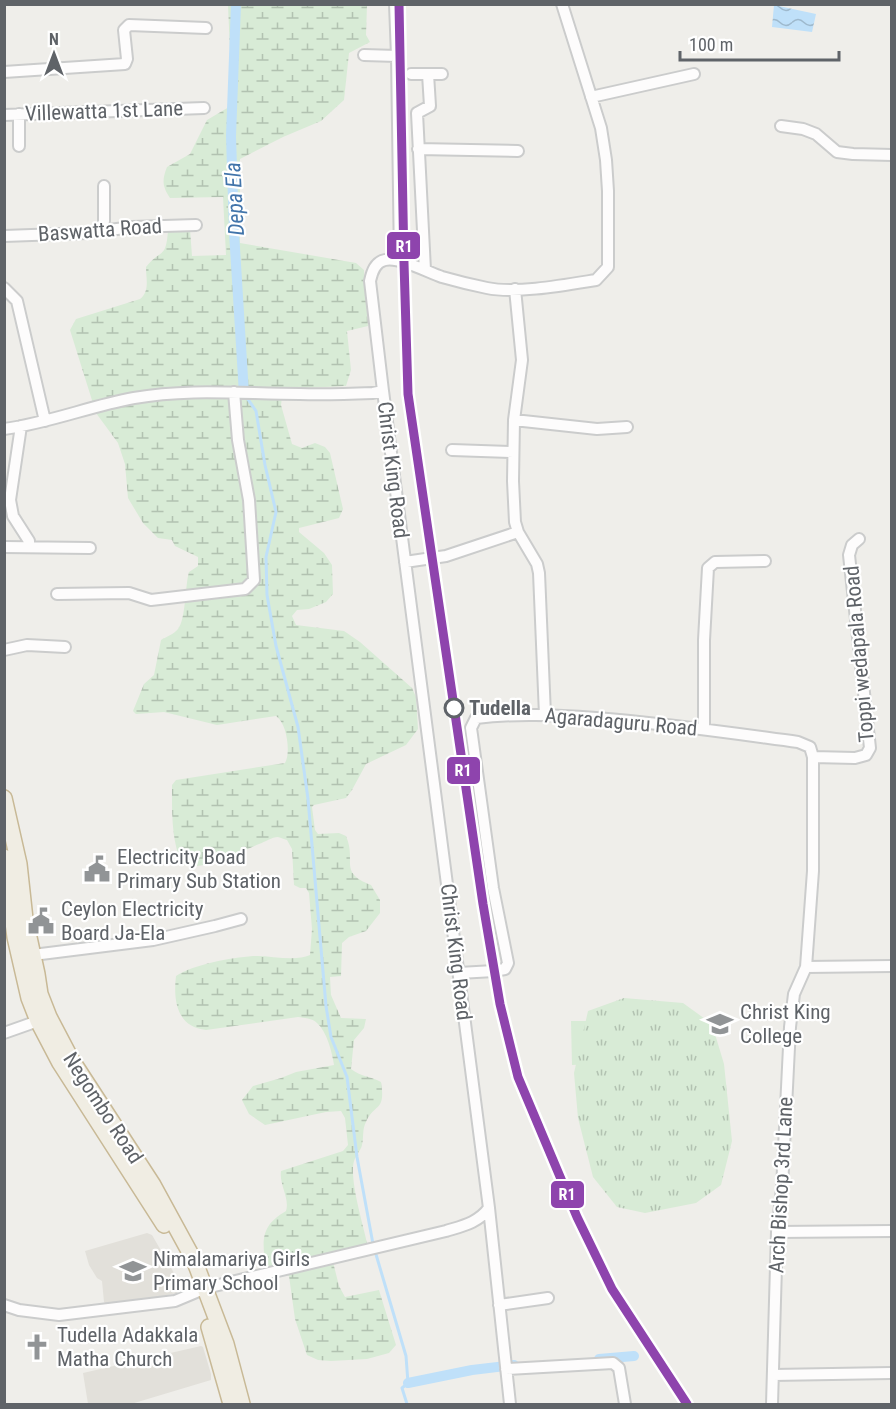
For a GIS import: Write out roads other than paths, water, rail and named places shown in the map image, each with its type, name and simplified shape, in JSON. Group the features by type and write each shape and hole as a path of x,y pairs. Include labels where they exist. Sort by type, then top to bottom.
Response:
{"highway":[{"name":"Negombo Road","path":"4,798 19,864 25,919 40,994 71,1059 153,1185 186,1244 201,1290 231,1404"},
{"name":"Negombo Road","path":"4,857 15,937 29,998 38,1021 60,1063 164,1226 201,1290 226,1344 242,1404"}],"street":[{"path":"395,4 399,261 442,277 489,289 515,289 596,280 608,267 608,191 601,128 562,4"},
{"path":"4,72 126,64 124,30 129,25 206,28"},
{"path":"364,55 397,56"},
{"path":"411,74 442,74"},
{"path":"425,270 417,113 430,106 428,74"},
{"path":"591,97 694,74"},
{"name":"Villewatta 1st Lane","path":"4,115 204,108"},
{"path":"19,114 19,146"},
{"path":"781,126 803,129 816,134 837,152 891,154"},
{"path":"418,149 518,151"},
{"path":"102,231 104,186"},
{"name":"Baswatta Road","path":"4,236 196,225"},
{"name":"Christ King Road","path":"399,261 386,260 378,263 372,271 370,280 489,1208 510,1404"},
{"path":"4,288 17,301 45,421"},
{"path":"515,289 522,360 514,420 513,482 518,532 537,564 545,715"},
{"path":"4,429 134,398 197,392 299,394 383,391"},
{"path":"57,594 129,593 151,600 245,589 251,585 254,580 249,500 238,440 236,392"},
{"path":"514,420 597,429 627,427"},
{"path":"21,426 10,500 13,516 29,541 29,546"},
{"path":"452,450 513,452"},
{"path":"405,562 446,556 518,532"},
{"name":"Toppi wedapala Road","path":"813,757 855,758 866,755 870,748 849,555 852,545 860,539"},
{"path":"4,547 90,548"},
{"path":"704,729 704,640 708,568 715,562 765,561"},
{"path":"4,651 27,645 64,647"},
{"name":"Agaradaguru Road","path":"459,973 494,972 505,969 508,963 493,888 471,728 476,718 496,715 545,715 635,721 798,742 810,747 813,757"},
{"path":"813,757 813,871 806,968 891,966"},
{"path":"33,955 153,940 241,919"},
{"name":"Arch Bishop 3rd Lane","path":"772,1404 777,1232 782,1188 790,1027 794,994 806,968"},
{"path":"4,1034 38,1021"},
{"path":"6,1311 59,1315 175,1301 201,1290 470,1224 483,1217 489,1208"},
{"path":"777,1232 891,1231"},
{"path":"499,1305 548,1298"},
{"path":"506,1369 614,1363 619,1368 625,1404"},
{"path":"773,1375 891,1372"}],"water":[{"path":"774,5 816,14 812,32 772,27"}],"waterway":[{"name":"Depa Ela","path":"236,4 231,136 234,232 244,394"},
{"path":"245,395 256,411 276,512 266,557 267,595 276,646 298,727 308,799 326,1006 331,1037 347,1077 357,1157 373,1244"},
{"path":"375,1251 406,1356 408,1383 402,1388 407,1404"},
{"path":"599,1359 634,1356"},
{"path":"408,1383 472,1370 514,1365"}],"place":[{"name":"Tudella","path":"454,708"},
{"name":"Electricity Boad Primary Sub Station","path":"97,869"},
{"name":"Ceylon Electricity Board Ja-Ela","path":"41,921"},
{"name":"Christ King College","path":"720,1024"},
{"name":"Nimalamariya Girls Primary School","path":"133,1271"},
{"name":"Tudella Adakkala Matha Church","path":"37,1347"}]}
